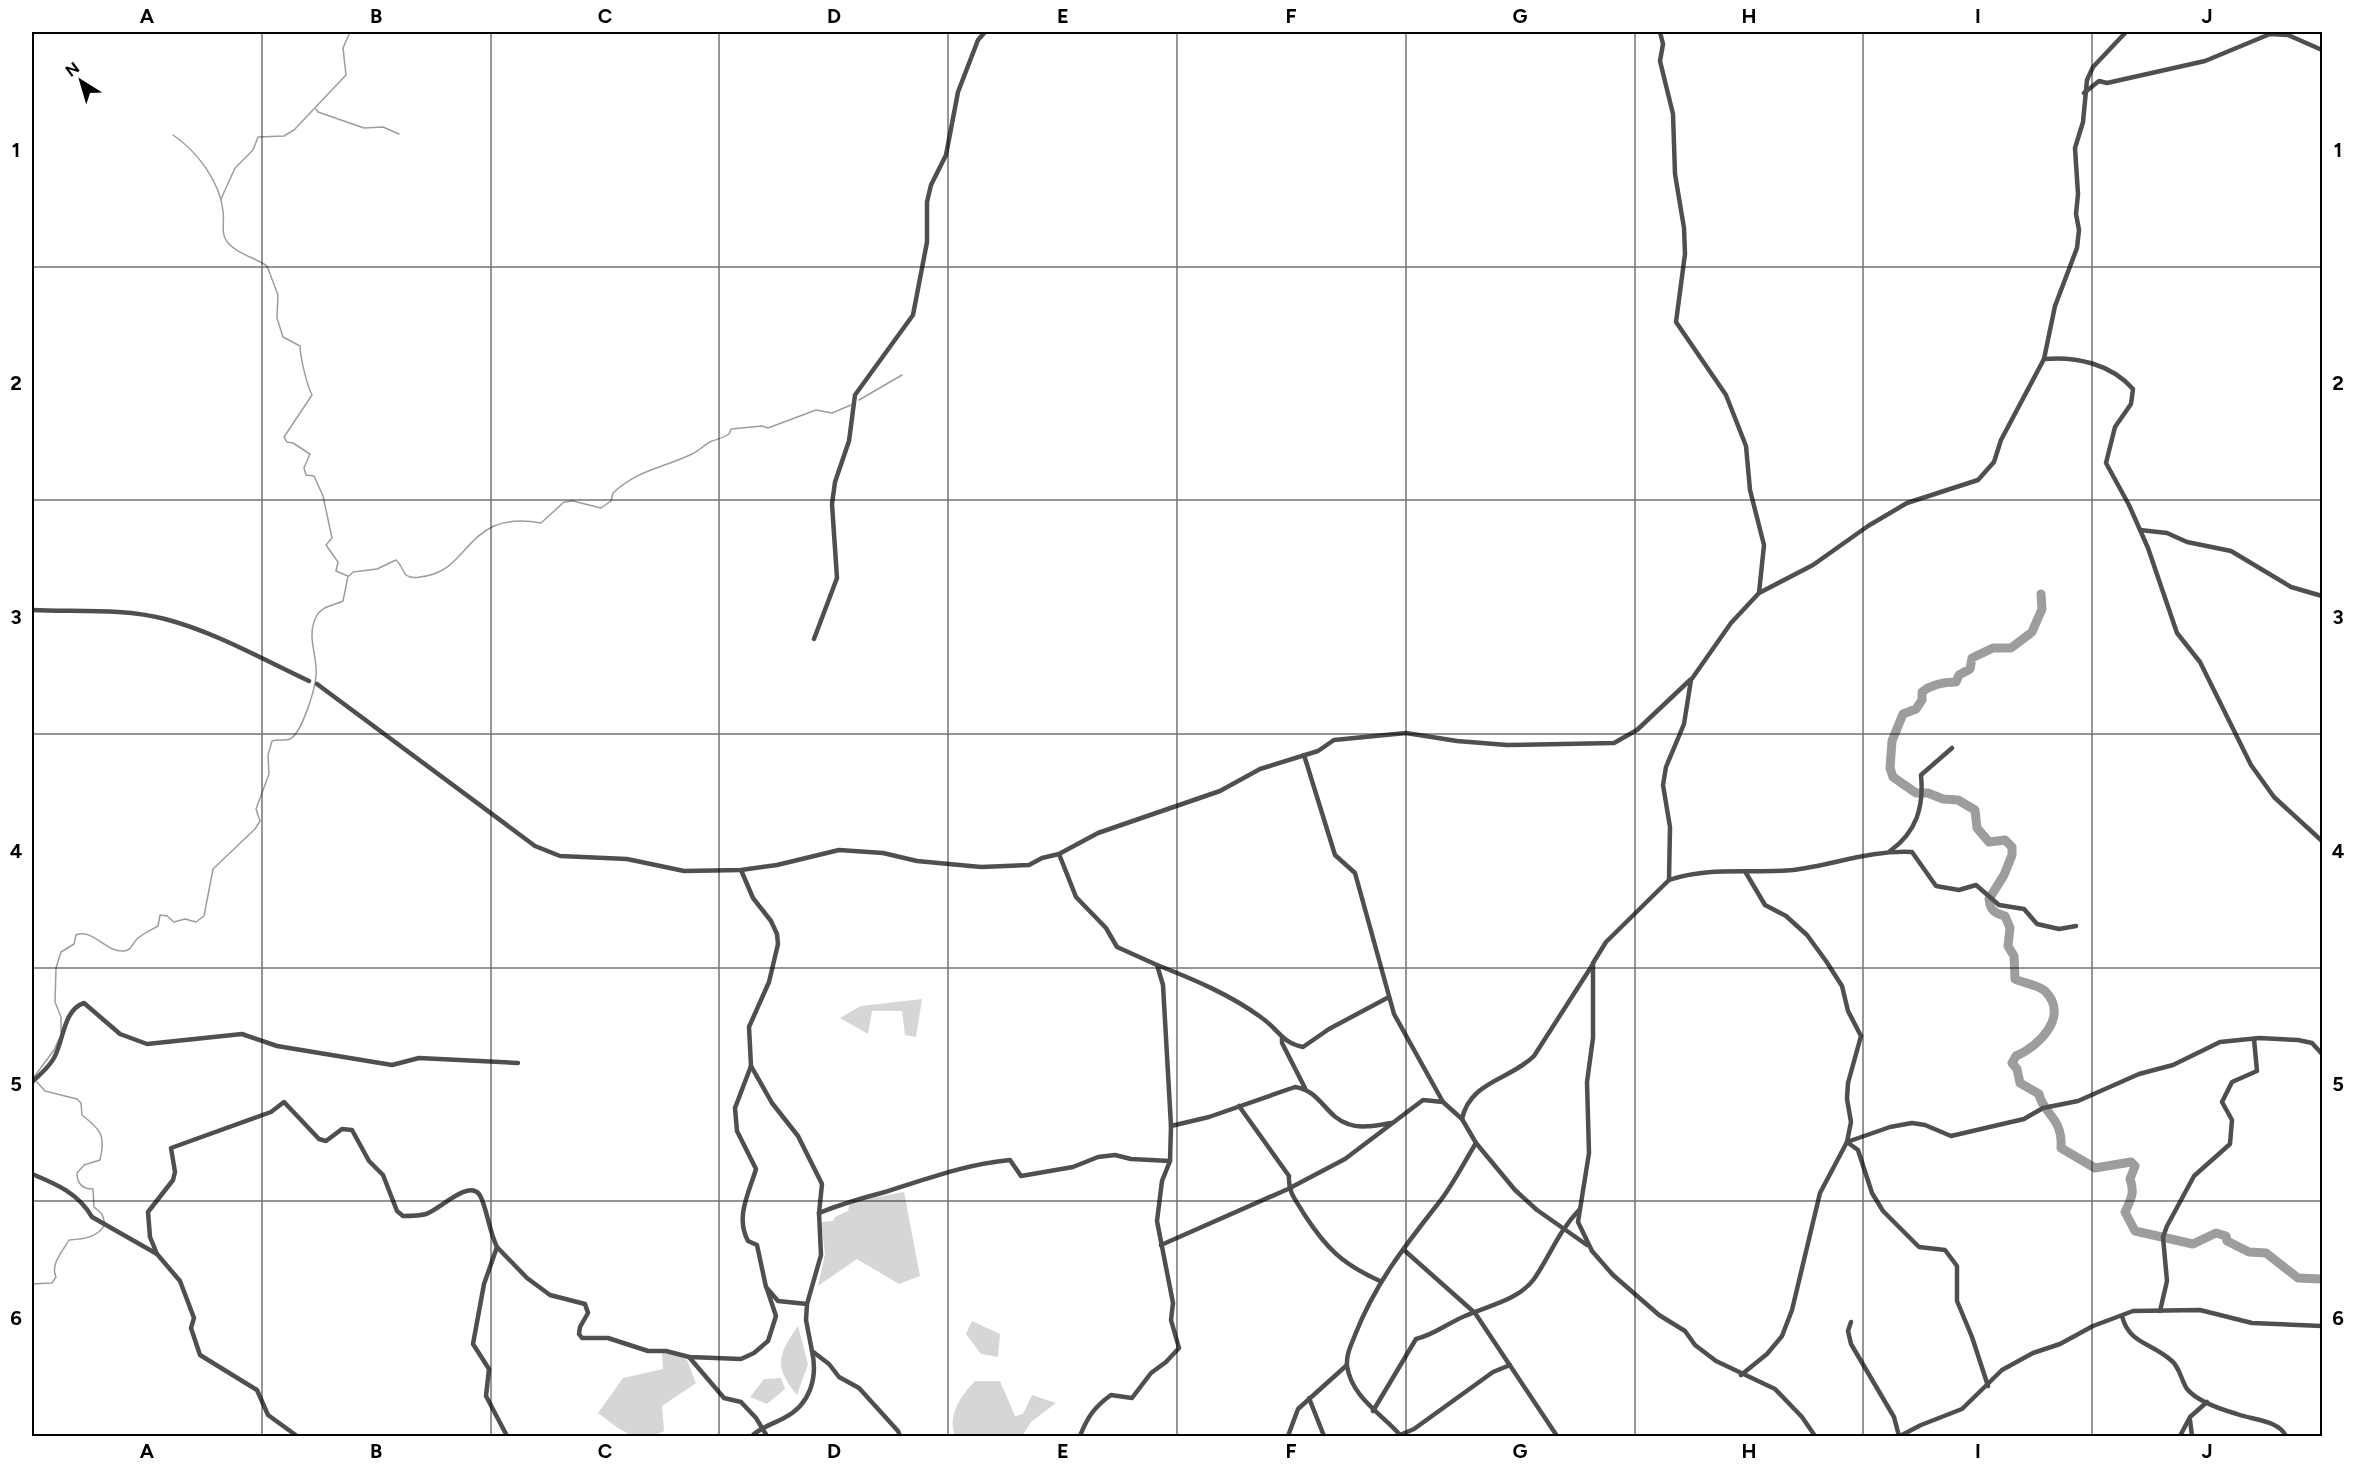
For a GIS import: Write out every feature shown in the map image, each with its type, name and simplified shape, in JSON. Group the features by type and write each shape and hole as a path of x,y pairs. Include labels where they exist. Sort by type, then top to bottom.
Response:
{"street":[{"path":"814,639 837,578 832,504 836,482 849,441 855,395 913,315 927,242 927,202 931,185 946,155 958,92 978,40 985,32"},
{"path":"1660,32 1663,44 1660,61 1673,114 1676,185 1684,228 1685,254 1676,322 1681,334 1701,357 1726,395 1746,446 1750,490 1764,545 1759,593"},
{"path":"317,684 535,846 560,856 627,859 684,871 741,870 777,865 839,850 883,853 917,861 981,867 1029,865 1042,858 1059,854 1098,833 1220,791 1260,769 1318,752 1334,740 1406,733 1457,741 1507,745 1614,742 1637,730 1691,680 1731,622 1759,593 1813,565 1868,526 1907,503 1982,477 1995,460 2001,440 2044,359 2055,306 2075,258 2079,237 2076,214 2078,194 2075,148 2082,122 2084,93 2093,67 2126,32"},
{"path":"2084,93 2098,81 2108,83 2205,61 2270,34 2288,35 2322,50"},
{"path":"2044,359 2067,357 2108,368 2122,376 2133,389 2131,404 2115,427 2106,463 2140,530 2177,633 2200,662 2251,765 2274,798 2322,841"},
{"path":"2140,530 2167,533 2187,542 2231,551 2291,587 2322,596"},
{"path":"32,610 125,614 164,619 211,636 309,681"},
{"path":"1669,880 1670,827 1663,785 1669,758 1684,724 1691,680"},
{"path":"1890,851 1911,830 1921,807 1921,775 1952,748"},
{"path":"1304,755 1335,855 1355,873 1394,1014 1443,1102 1462,1119 1476,1143 1515,1190 1589,1247 1613,1275 1659,1315 1685,1331 1695,1345 1741,1375 1764,1382 1780,1393 1802,1417 1815,1437"},
{"path":"1462,1119 1464,1108 1476,1093 1500,1076 1526,1064 1534,1056 1606,942 1669,880 1687,873 1720,870 1746,873 1797,869 1890,851 1912,852 1936,886 1959,890 1976,885 1999,905 2024,909 2037,924 2059,929 2076,926"},
{"path":"1059,854 1076,897 1106,928 1117,947 1204,984 1263,1018 1290,1044 1303,1047 1329,1029 1389,997"},
{"path":"297,1437 268,1415 257,1390 200,1355 191,1328 194,1318 180,1281 157,1254 150,1237 148,1212 172,1180 175,1172 171,1148 271,1112 284,1102 319,1139 326,1141 342,1129 352,1130 369,1161 383,1175 397,1211 403,1216 425,1215 442,1207 455,1194 472,1190 478,1192 483,1202 490,1233 497,1247 527,1278 550,1295 585,1304 588,1313 579,1327 579,1334 582,1338 608,1338 648,1351 666,1351 689,1357 741,1359 754,1353 768,1341 776,1316 766,1287 757,1245 748,1241 742,1225 745,1197 756,1169 737,1131 735,1108 751,1066 749,1028 769,982 778,944 771,921 753,898 741,870"},
{"path":"1741,1375 1767,1354 1782,1336 1792,1310 1820,1192 1846,1142 1851,1122 1847,1099 1848,1083 1860,1036 1848,1011 1842,986 1807,935 1786,916 1765,905 1746,873"},
{"path":"1589,1247 1578,1222 1589,1153 1587,1082 1593,1038 1593,963"},
{"path":"1080,1437 1087,1416 1100,1403 1111,1395 1132,1398 1150,1372 1166,1362 1179,1348 1171,1320 1173,1303 1158,1221 1162,1181 1170,1161 1171,1126 1163,985 1157,965"},
{"path":"32,1082 53,1061 62,1042 69,1014 75,1006 84,1003 120,1034 147,1044 242,1034 277,1046 392,1065 419,1058 518,1063"},
{"path":"1282,1037 1282,1043 1305,1088 1324,1102 1333,1115 1348,1125 1371,1126 1394,1122"},
{"path":"1846,1142 1890,1127 1912,1123 1925,1125 1951,1137 2024,1119 2043,1108 2078,1101 2139,1074 2173,1065 2220,1042 2254,1039 2298,1040 2312,1043 2322,1054"},
{"path":"2160,1311 2167,1281 2163,1238 2194,1176 2230,1144 2232,1120 2222,1102 2232,1082 2257,1071 2254,1039"},
{"path":"751,1066 772,1103 798,1136 822,1184 819,1213 821,1255 807,1304 806,1320 816,1367 810,1391 801,1408 761,1429 752,1437"},
{"path":"1171,1126 1209,1117 1295,1087 1305,1088"},
{"path":"1161,1245 1288,1189 1345,1159 1423,1100 1443,1102"},
{"path":"1239,1106 1289,1176 1288,1189 1314,1230 1335,1255 1353,1269 1380,1281"},
{"path":"1846,1142 1858,1150 1872,1193 1883,1211 1919,1247 1945,1250 1957,1266 1957,1300 1988,1386"},
{"path":"1476,1143 1437,1206 1414,1232 1404,1250 1380,1281 1352,1342 1347,1365 1352,1381 1373,1411 1400,1436 1414,1429 1493,1372 1510,1365"},
{"path":"819,1213 845,1202 966,1166 984,1163 1011,1160 1021,1176 1073,1167 1098,1157 1115,1155 1131,1160 1170,1161"},
{"path":"32,1174 62,1186 87,1208 92,1217 157,1254"},
{"path":"1373,1411 1416,1339 1430,1336 1509,1298 1533,1281 1562,1228 1579,1210"},
{"path":"497,1247 484,1284 473,1344 489,1369 486,1396 507,1437"},
{"path":"1404,1250 1475,1313 1557,1437"},
{"path":"766,1287 778,1301 807,1304"},
{"path":"1851,1322 1848,1331 1851,1344 1894,1417 1900,1437 1921,1425 1962,1409 2002,1370 2033,1353 2060,1344 2093,1326 2133,1311 2200,1310 2252,1323 2322,1326"},
{"path":"2122,1316 2126,1330 2174,1362 2187,1389 2207,1402 2235,1414 2264,1421 2283,1430 2286,1437"},
{"path":"812,1351 829,1364 839,1377 859,1388 898,1431 900,1437"},
{"path":"689,1357 724,1398 741,1402 756,1418 768,1437"},
{"path":"1288,1437 1298,1409 1347,1365"},
{"path":"1309,1398 1324,1437"},
{"path":"2180,1437 2190,1417 2207,1402"},
{"path":"2190,1417 2189,1428 2192,1437"}],"shaded area":[{"path":"922,999 916,1037 905,1035 902,1011 872,1011 868,1034 840,1018 861,1006"},
{"path":"904,1192 920,1276 899,1284 857,1259 818,1286 825,1254 821,1222 833,1221 835,1217 848,1211 850,1202"},
{"path":"972,1321 1000,1334 998,1357 981,1354 966,1334"},
{"path":"798,1326 808,1364 797,1395 784,1376 781,1360 786,1345"},
{"path":"674,1352 687,1360 696,1383 662,1406 664,1431 637,1437 621,1430 598,1413 623,1378 663,1369 662,1353"},
{"path":"781,1378 785,1389 767,1404 750,1397 764,1379"},
{"path":"975,1381 1000,1381 1015,1416 1023,1414 1032,1395 1056,1403 1031,1422 1022,1436 955,1436 954,1414 965,1393"}],"waterway":[{"path":"221,199 235,168 253,150 258,137 284,136 294,130 346,75 343,48 350,32"},
{"path":"316,109 318,112 364,128 383,127 399,134"},
{"path":"61,1032 61,1017 55,1002 56,968 61,952 74,944 76,935 88,935 117,951 124,951 130,948 141,935 158,926 160,915 167,916 174,922 185,919 196,922 204,916 213,869 255,829 260,821 256,809 269,774 268,755 272,741 290,739 295,735 303,720 316,676 312,639 313,624 318,613 343,601 348,576 336,571 338,562 326,545 332,538 323,496 314,476 306,475 304,468 310,454 293,443 287,442 284,437 312,395 304,371 300,346 283,337 277,318 278,295 267,266 238,251 227,241 223,233 221,200 212,178 199,158 173,135"},
{"path":"859,400 902,375"},
{"path":"349,576 353,572 377,569 396,560 409,577 416,578 433,574 452,563 475,539 494,526 517,521 541,523 564,502 573,501 601,508 611,501 613,493 631,479 695,453 709,442 729,434 731,429 762,426 768,428 816,410 832,413 851,405"},
{"path":"2041,594 2042,609 2032,632 2011,648 1993,648 1972,658 1970,669 1959,675 1956,682 1938,684 1926,689 1922,692 1922,700 1916,709 1903,714 1892,741 1890,768 1893,777 1916,793 1928,793 1943,799 1958,800 1975,810 1977,828 1989,842 2005,840 2012,847 2012,855 2004,875 1989,899 1990,903 1994,911 2005,916 2010,928 2008,946 2014,956 2015,979 2045,991 2052,1001 2054,1010 2053,1020 2042,1038 2016,1056 2012,1063 2017,1069 2020,1083 2039,1094 2044,1107 2056,1123 2061,1138 2061,1148 2095,1168 2131,1162 2135,1166 2130,1179 2132,1196 2125,1212 2135,1231 2193,1244 2216,1233 2226,1236 2227,1241 2249,1252 2266,1253 2298,1278 2322,1279"},
{"path":"34,1077 54,1050 59,1039"},
{"path":"32,1284 52,1283 56,1277 56,1262 69,1240 94,1235 105,1224 102,1214 94,1207 93,1189 80,1185 77,1173 84,1165 100,1160 102,1139 98,1129 82,1115 81,1103 77,1099 45,1091 37,1082"}]}
